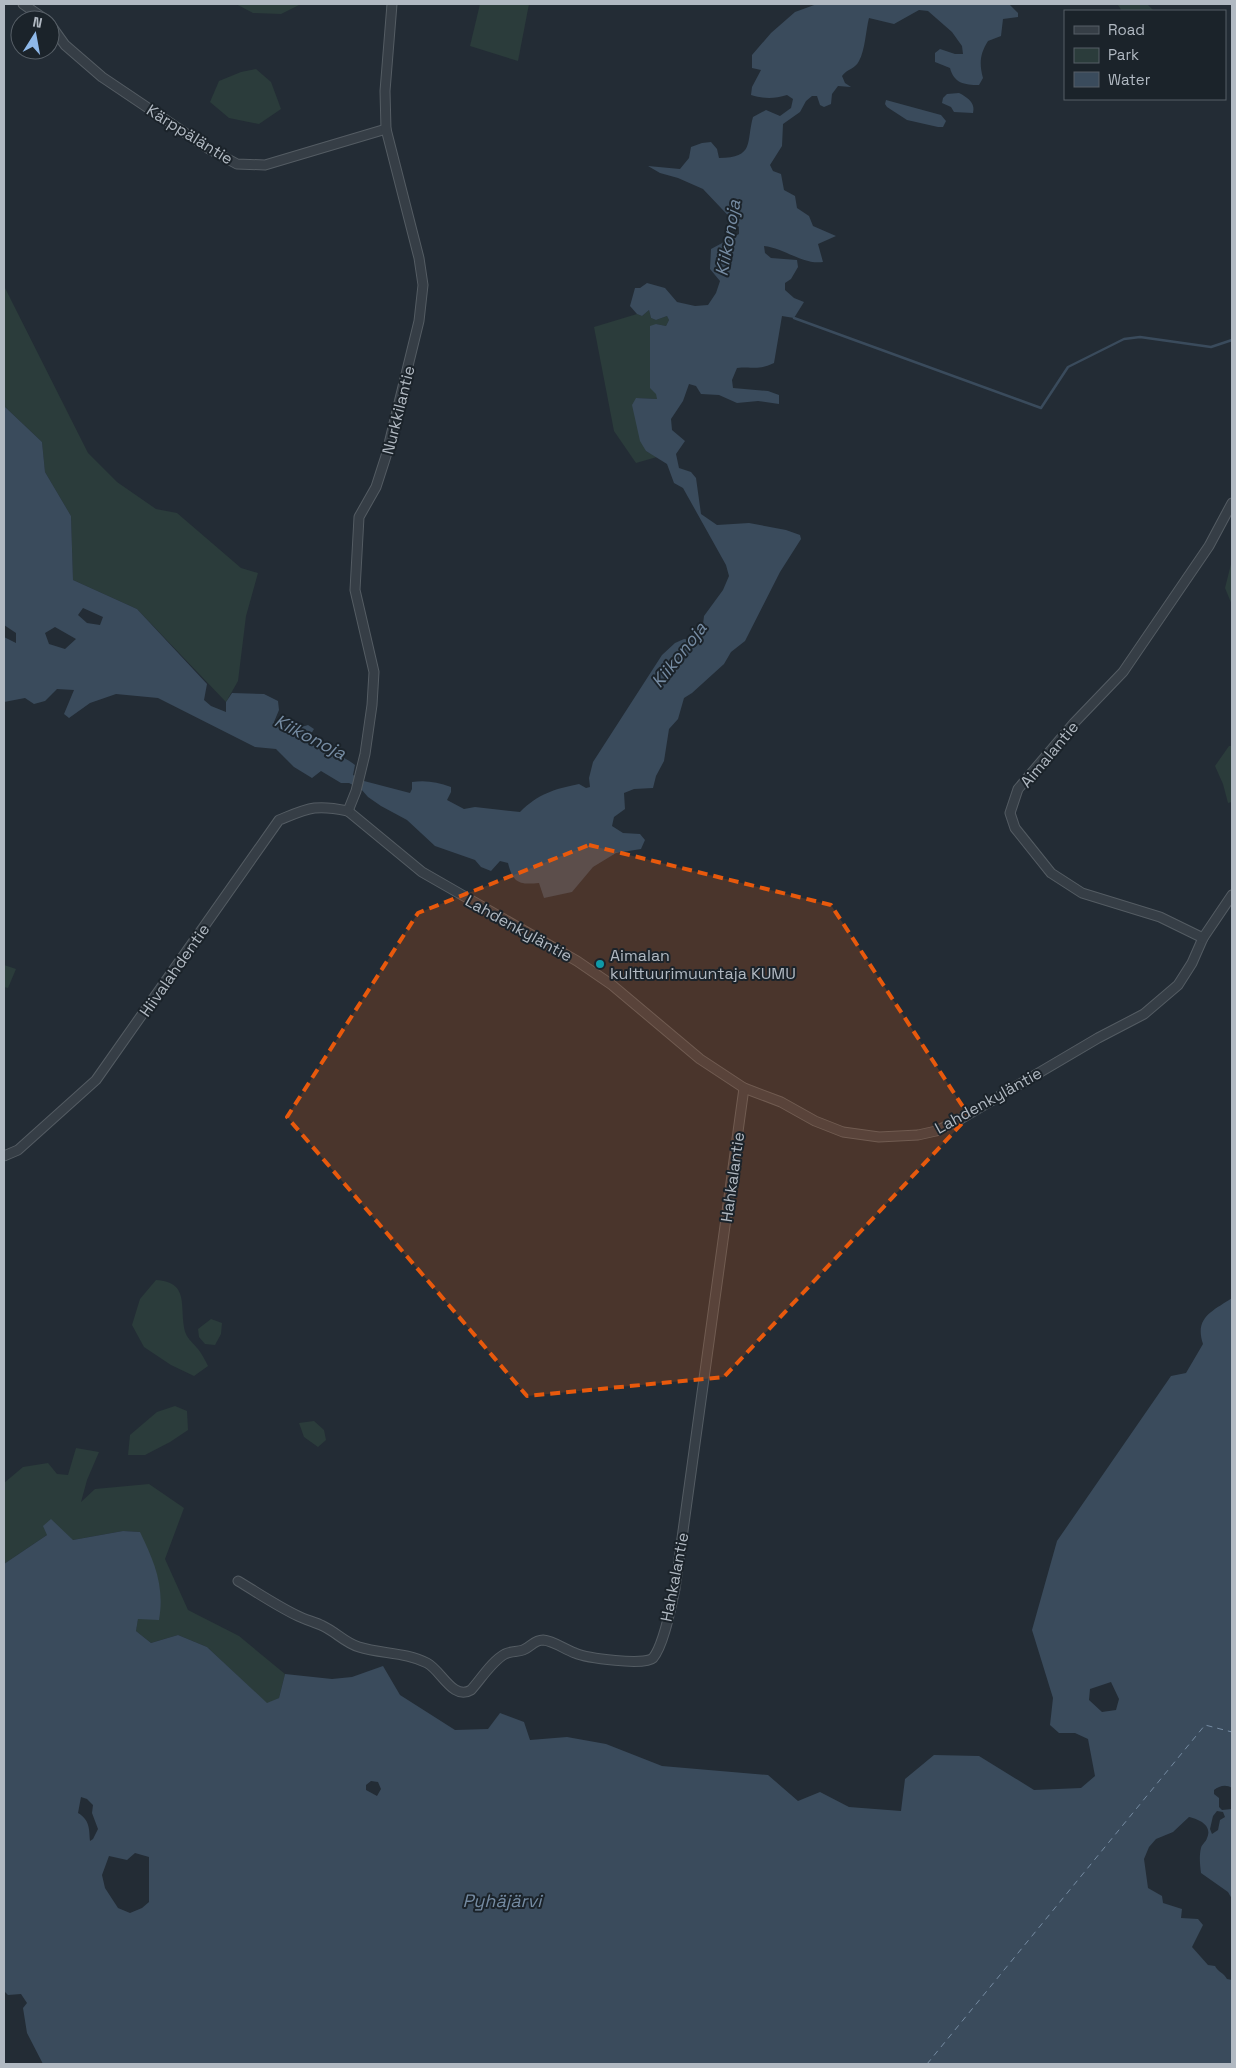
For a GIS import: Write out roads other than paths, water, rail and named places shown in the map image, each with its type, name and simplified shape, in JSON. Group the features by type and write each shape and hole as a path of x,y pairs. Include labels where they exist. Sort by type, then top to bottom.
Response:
{"street":[{"name":"Nurkkilantie","path":"348,811 358,783 365,754 372,705 374,672 355,590 359,516 376,487 386,456 420,321 423,286 420,258 386,129 385,91 392,4"},
{"name":"Kärppäläntie","path":"60,37 102,77 209,149 237,164 265,165 386,129"},
{"name":"Aimalantie","path":"1203,938 1160,917 1082,893 1051,873 1014,828 1010,813 1018,790 1074,724 1123,672 1209,546 1232,502"},
{"name":"Hiivalahdentie","path":"4,1156 18,1150 96,1080 279,820 311,807 330,807 348,811"},
{"name":"Lahdenkyläntie","path":"348,811 422,872 577,961 612,984 700,1060 744,1088 781,1102 815,1121 843,1132 879,1137 918,1135 936,1131 974,1111 1098,1038 1144,1014 1178,985 1192,963 1203,938 1232,896"},
{"name":"Hahkalantie","path":"238,1582 298,1616 324,1626 350,1644 428,1663 440,1673 455,1691 460,1693 467,1693 472,1690 498,1659 506,1653 524,1650 535,1641 551,1642 576,1654 595,1658 641,1662 650,1660 654,1656 667,1624 675,1589 744,1088"}],"water":[{"name":"Kiikonoja","path":"817,4 1009,4 1018,13 1018,17 1003,19 1001,36 988,41 982,54 981,68 983,78 979,85 960,82 954,77 950,68 935,62 935,53 940,49 955,54 963,54 962,46 952,32 928,11 919,10 894,24 869,18 861,57 855,66 842,76 845,83 851,87 838,86 832,94 831,104 824,107 820,105 817,96 812,96 806,101 800,112 783,124 782,146 770,165 773,171 781,174 784,190 795,196 797,208 809,216 813,226 836,236 818,244 823,262 808,261 764,246 765,253 771,258 797,260 798,267 791,279 785,283 785,290 794,298 804,302 794,318 782,316 774,363 759,368 737,368 732,380 733,388 768,391 779,395 779,404 758,401 737,403 719,395 701,394 696,386 689,384 683,401 671,419 672,430 685,441 676,454 679,468 691,472 696,478 701,514 717,525 749,523 786,530 800,535 801,539 780,572 745,641 731,652 724,664 684,698 678,719 669,729 664,761 656,776 653,788 634,789 624,793 625,809 614,817 612,826 623,833 640,834 645,840 641,849 616,853 593,867 572,892 544,898 539,883 526,884 518,881 512,875 508,863 500,861 491,871 481,867 475,860 435,846 407,820 381,806 368,797 361,789 349,783 341,783 321,771 312,778 294,767 276,749 255,747 158,698 116,694 90,703 69,718 64,714 74,690 57,689 45,701 34,704 25,698 4,702 4,637 16,643 16,633 4,625 4,406 42,442 45,472 71,516 73,580 137,609 207,684 204,700 211,706 226,712 226,702 232,693 264,694 278,701 279,710 274,722 291,727 308,725 314,729 311,734 312,745 340,756 355,765 353,775 364,781 410,793 412,782 427,781 446,785 451,787 447,800 464,809 475,807 520,812 533,801 554,790 579,784 586,788 590,787 589,778 593,762 662,655 675,643 684,639 701,641 704,616 723,590 729,576 726,565 683,488 674,483 667,464 646,451 640,441 632,405 636,398 657,399 656,394 650,388 650,326 656,324 666,326 669,320 667,316 656,320 651,318 649,310 642,316 637,314 630,306 635,288 640,288 647,283 665,288 677,302 695,306 708,305 716,293 720,281 710,269 711,249 739,234 739,227 703,189 678,178 660,173 648,166 680,169 689,158 691,147 702,143 711,142 717,149 719,158 739,155 747,147 753,117 766,110 780,116 791,108 793,99 787,95 769,98 751,95 752,87 761,70 752,68 752,55 771,33 795,12","holes":["83,608 103,617 100,625 87,623 78,615","55,627 76,639 65,649 49,644 45,633"]},
{"path":"959,93 968,98 972,103 973,113 954,112 951,107 942,103 943,98 947,94"},
{"path":"886,100 941,115 946,121 943,127 938,127 907,120 887,107 885,104"},
{"name":"Pyhäjärvi","path":"1232,1298 1232,1788 1227,1786 1220,1787 1214,1790 1214,1794 1219,1798 1219,1807 1222,1810 1232,1809 1232,1899 1228,1892 1201,1873 1200,1851 1208,1830 1204,1823 1196,1819 1189,1817 1173,1832 1156,1839 1149,1847 1144,1859 1148,1888 1162,1896 1163,1903 1182,1909 1181,1918 1198,1919 1203,1925 1192,1947 1208,1965 1215,1966 1227,1979 1232,1980 1232,2064 43,2064 27,2033 23,2008 27,2003 21,1994 8,1995 4,1991 4,1564 47,1535 43,1526 51,1519 73,1540 123,1531 140,1532 154,1564 161,1596 159,1620 138,1619 136,1631 151,1643 178,1635 207,1647 267,1703 279,1698 285,1674 332,1679 352,1677 383,1666 400,1695 455,1730 488,1729 500,1713 524,1722 530,1740 567,1737 606,1744 662,1766 768,1775 798,1801 820,1792 849,1807 901,1811 905,1779 934,1755 979,1756 1034,1790 1081,1788 1095,1776 1088,1739 1075,1733 1059,1733 1050,1725 1053,1698 1032,1630 1057,1541 1171,1376 1186,1373 1203,1344 1201,1327 1203,1321 1212,1311","holes":["1111,1682 1119,1699 1116,1710 1102,1712 1089,1700 1090,1689","371,1781 378,1782 381,1789 377,1796 366,1790 366,1785","81,1797 87,1799 93,1805 92,1813 98,1829 90,1841 87,1822 78,1813","1217,1811 1223,1812 1225,1817 1220,1820 1218,1830 1212,1834 1210,1829 1213,1816","135,1853 149,1857 149,1902 142,1908 130,1913 118,1908 105,1888 102,1875 109,1856 127,1860"]}],"waterway":[{"path":"794,318 1041,408 1068,367 1124,339 1140,337 1211,347 1232,340"}],"place":[{"name":"Aimalan kulttuurimuuntaja KUMU","path":"600,964"}]}
